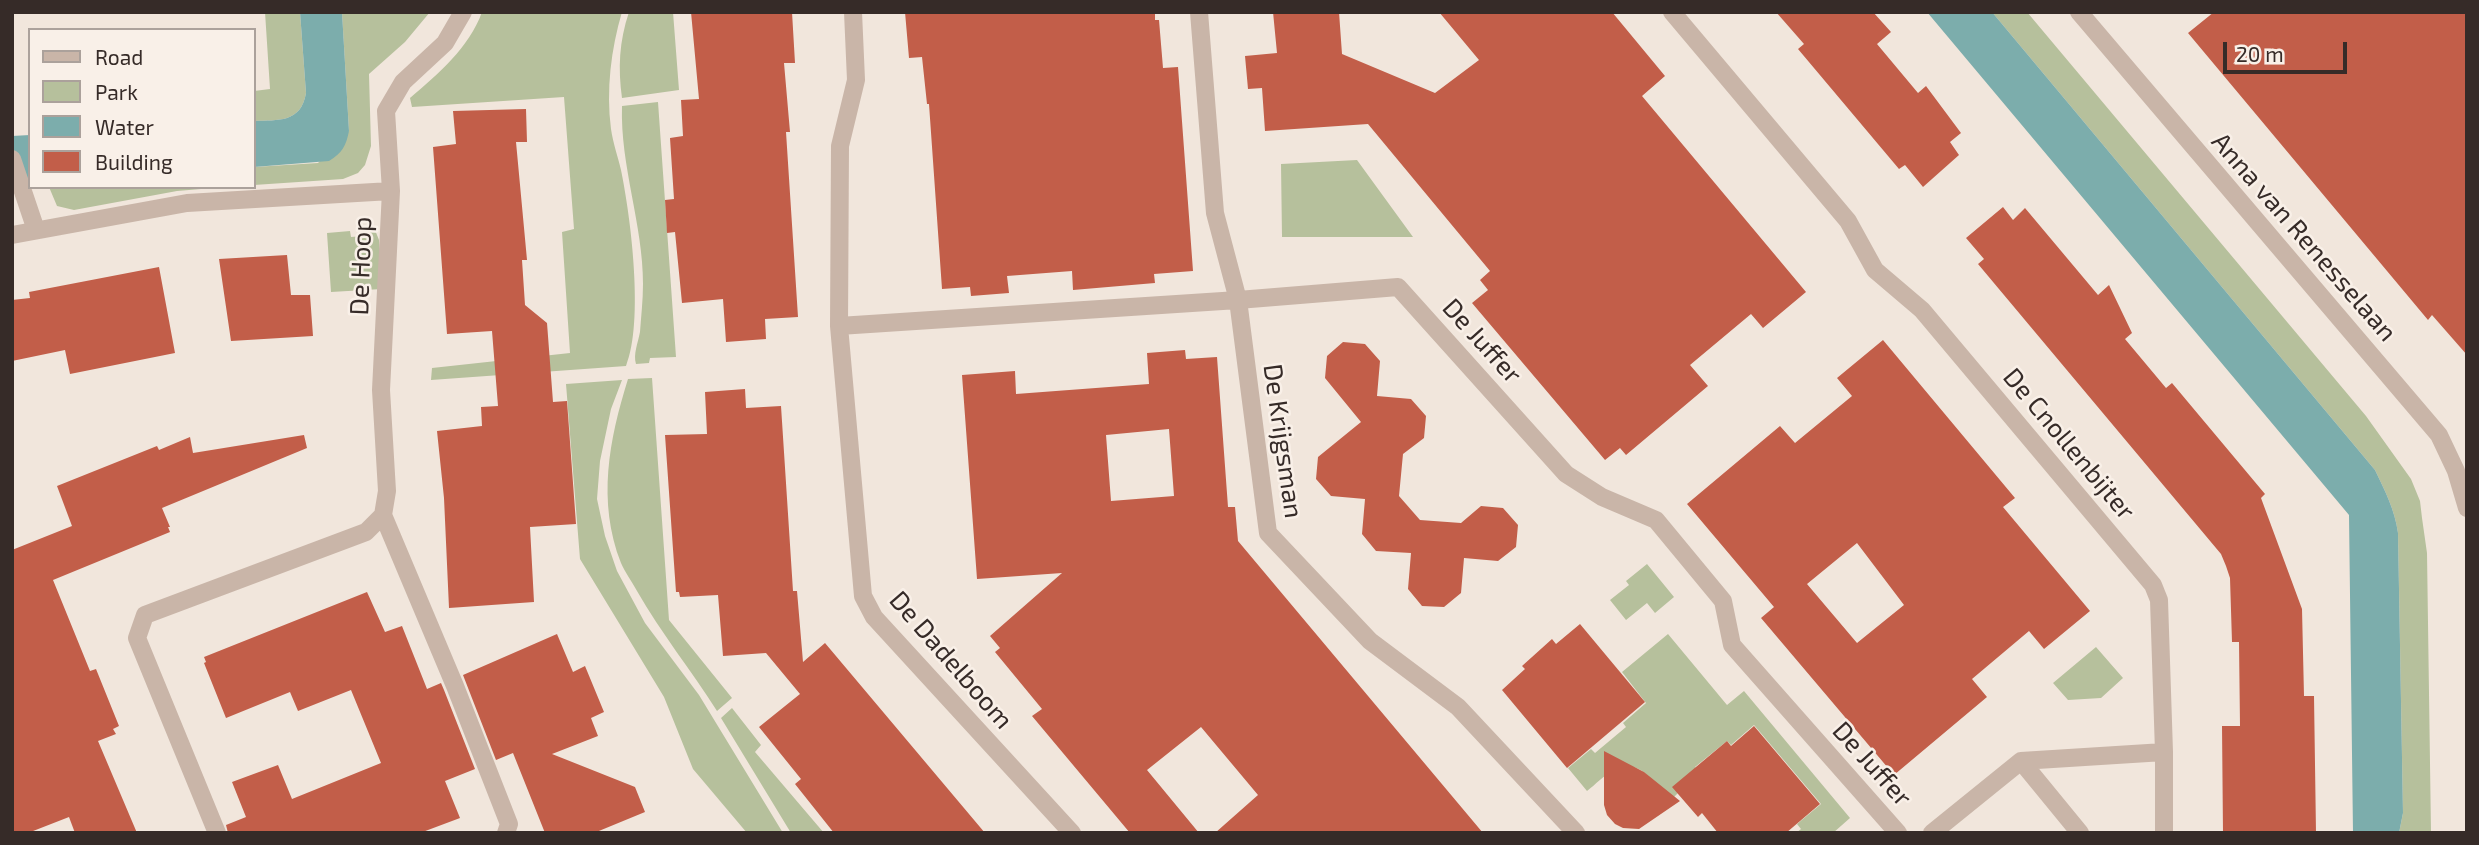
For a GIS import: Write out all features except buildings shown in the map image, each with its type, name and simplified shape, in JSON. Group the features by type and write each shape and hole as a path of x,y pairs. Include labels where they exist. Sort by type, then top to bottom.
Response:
{"street":[{"path":"391,191 386,111 403,82 445,43 463,12"},
{"path":"839,326 840,146 856,80 853,12"},
{"name":"De Krijgsman","path":"1199,12 1215,213 1238,300 1268,533 1370,641 1458,707 1576,833"},
{"name":"De Cnollenbijter","path":"1672,12 1848,221 1875,270 1922,310 2153,584 2159,600 2164,833"},
{"name":"Anna van Renesselaan","path":"2078,12 2439,435 2456,471 2467,508"},
{"path":"12,159 36,230"},
{"name":"De Hoop","path":"12,235 187,203 391,191 381,390 387,491 383,515 495,787 509,824 506,833"},
{"name":"De Juffer","path":"839,326 1398,287 1566,474 1602,497 1656,520 1723,601 1732,645 1898,833"},
{"name":"De Dadelboom","path":"839,326 863,596 874,617 1072,833"},
{"path":"217,833 137,638 145,615 366,532 383,515"},
{"path":"1932,833 2021,761 2164,752"},
{"path":"2021,761 2080,833"}],"green space":[{"path":"265,12 300,12 306,93 303,103 294,115 287,118 256,121 256,91 270,89"},
{"path":"342,12 430,12 405,42 369,74 371,146 365,165 358,173 343,179 256,185 256,167 318,163 349,131"},
{"path":"482,12 622,12 612,55 609,99 612,134 629,215 634,270 634,323 626,366 431,380 432,368 570,353 562,232 574,229 564,97 412,107 410,98 461,49"},
{"path":"629,12 673,12 679,90 622,98 620,55"},
{"path":"1992,12 2027,12 2366,416 2411,479 2420,501 2427,553 2431,833 2399,833 2403,813 2398,533 2392,508 2375,470"},
{"path":"658,102 676,357 650,358 649,363 636,364 635,352 640,332 642,302 642,262 624,151 622,106"},
{"path":"1357,160 1413,237 1282,237 1281,164"},
{"path":"50,189 201,189 74,210 57,206"},
{"path":"363,230 375,230 379,240 382,289 331,292 327,233 350,231 351,237 363,236"},
{"path":"652,378 669,620 732,698 717,711 646,607 623,566 609,517 608,471 611,448 628,379"},
{"path":"622,380 611,409 600,461 597,499 605,536 617,571 645,623 699,695 783,833 747,833 693,769 664,697 580,559 566,384"},
{"path":"1647,564 1674,597 1655,613 1647,603 1626,620 1610,600 1629,585 1626,581"},
{"path":"1668,634 1727,705 1744,691 1850,818 1833,833 1796,833 1801,829 1797,824 1821,804 1754,725 1731,745 1727,741 1695,767 1699,772 1665,806 1647,775 1633,767 1613,771 1587,791 1568,768 1591,749 1595,753 1626,727 1623,723 1646,703 1622,672"},
{"path":"2096,647 2123,678 2101,698 2068,700 2053,683"},
{"path":"732,708 761,745 755,752 824,833 791,833 721,718"}],"water":[{"path":"300,12 342,12 349,131 345,145 329,161 256,167 256,121 294,115 303,103 306,93"},
{"path":"1927,12 1992,12 2375,470 2392,508 2398,533 2403,813 2399,833 2353,833 2349,515"},
{"path":"28,135 28,181 12,182 12,136"}]}
